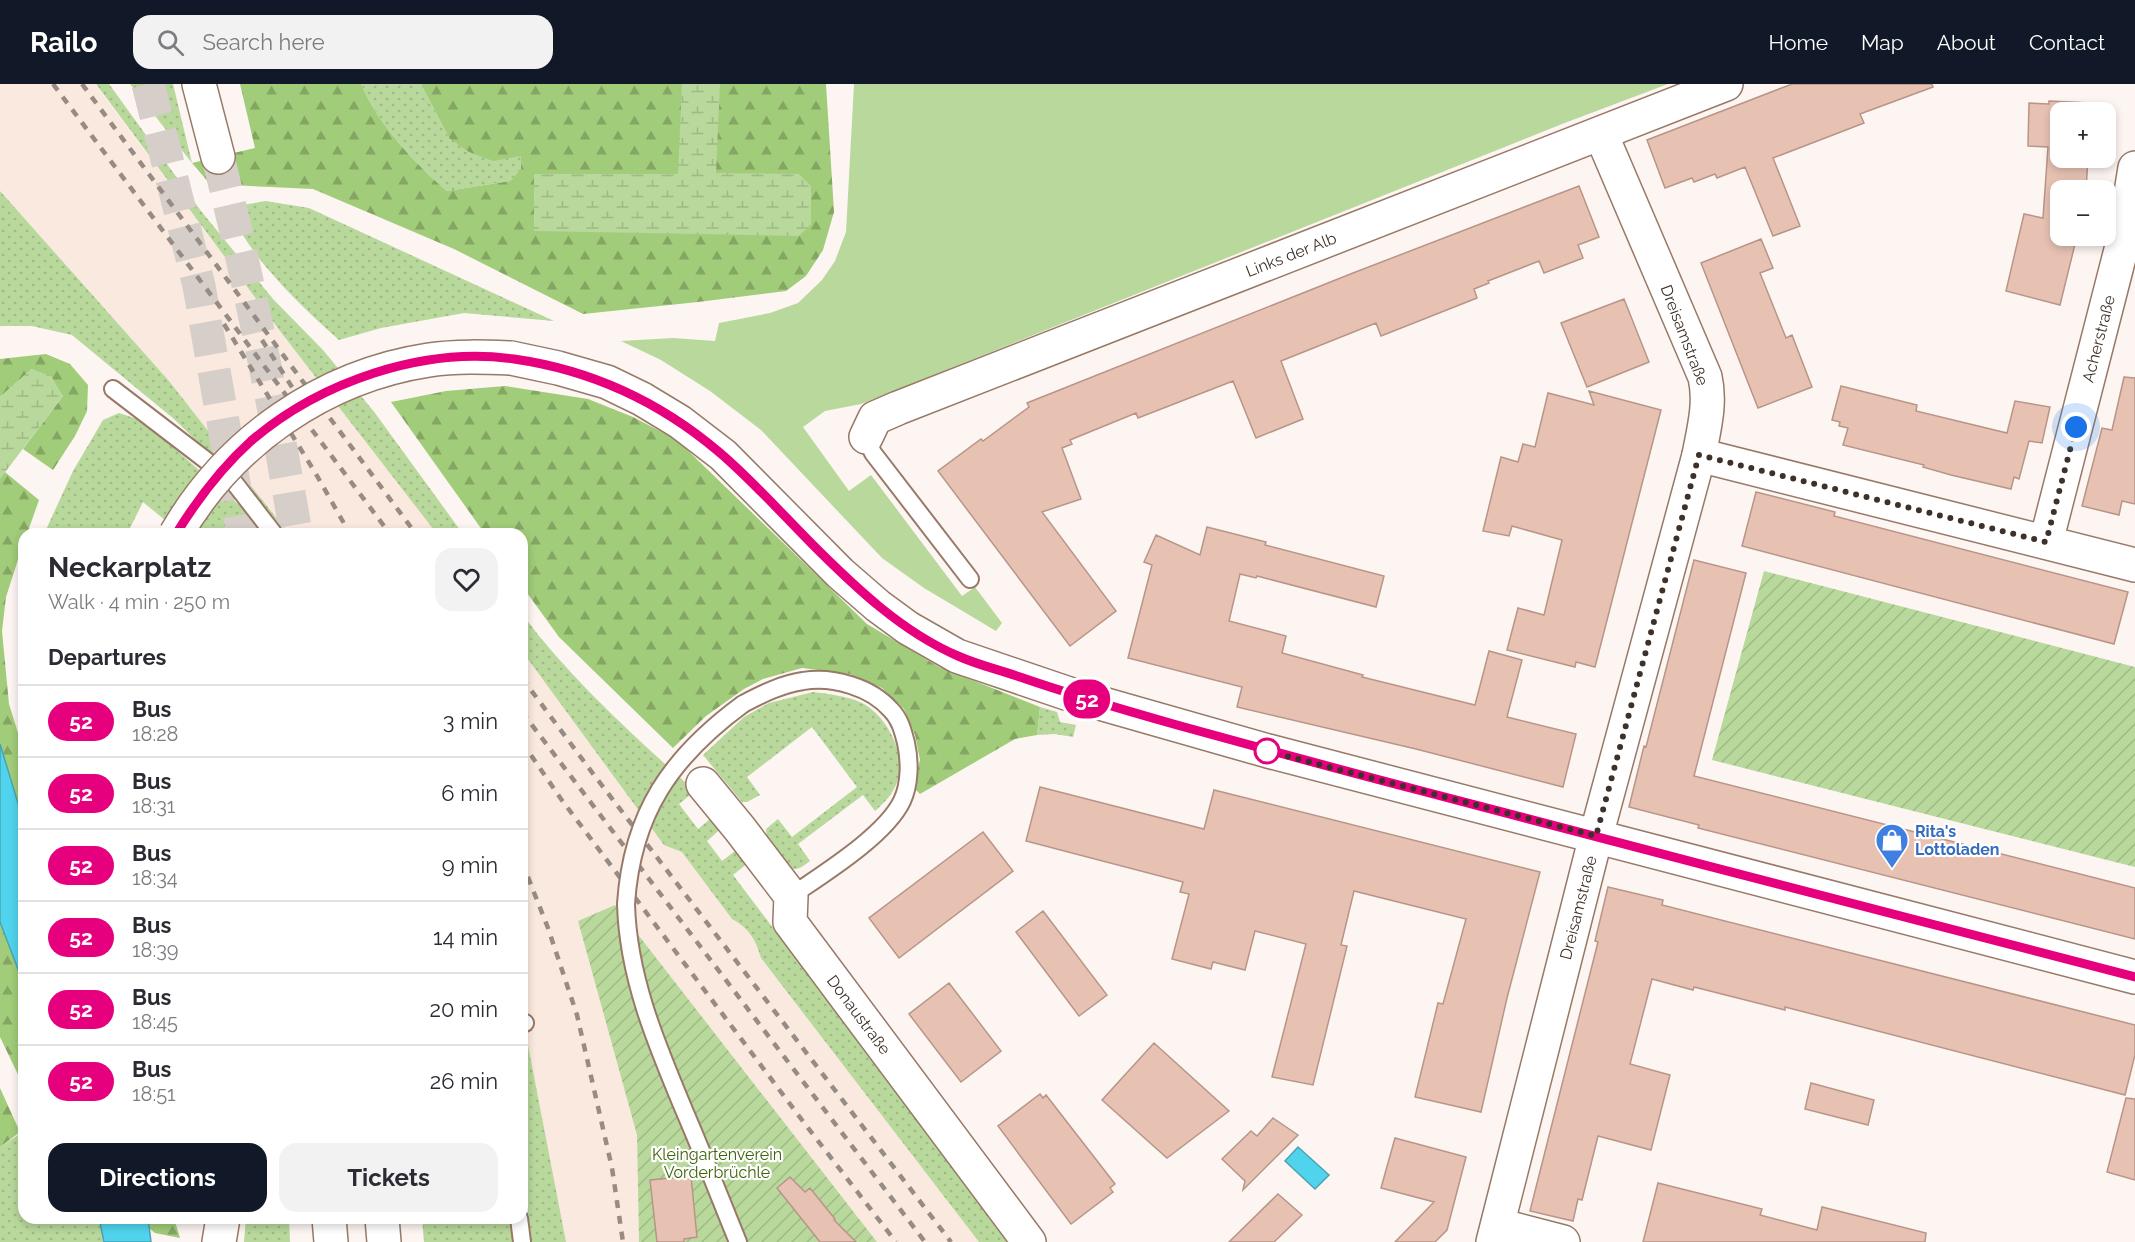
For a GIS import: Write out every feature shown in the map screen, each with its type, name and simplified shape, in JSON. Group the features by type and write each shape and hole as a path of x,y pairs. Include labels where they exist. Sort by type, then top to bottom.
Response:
{"main road":[{"path":"199,84 218,157"},
{"name":"Links der Alb","path":"866,437 875,418 898,408 1726,84"},
{"name":"Dreisamstraße","path":"1495,1234 1596,836 1707,418 1705,377 1601,134"},
{"name":"Acherstraße","path":"2046,542 2123,243 2135,168"},
{"path":"180,528 192,507 218,474 248,444 271,425 334,389 368,375 401,366 452,358 511,358 558,368 607,382 642,399 680,422 723,455 840,573 879,606 908,628 957,656 1075,696 1268,751 2135,977"},
{"path":"1699,455 2135,565"},
{"path":"703,784 791,896"},
{"name":"Donaustraße","path":"791,896 790,922 1029,1242"},
{"path":"330,1224 331,1242"},
{"path":"382,1224 384,1242"},
{"path":"1495,1234 1563,1242"}],"lane":[{"path":"113,389 233,481 269,528"},
{"path":"866,437 873,453 970,579"},
{"path":"738,1242 660,1051 637,986 630,953 626,904 628,873 648,809 674,770 711,728 743,704 774,689 803,681 839,682 861,688 879,698 892,710 902,726 909,764 902,801 877,833 791,896"},
{"path":"520,1224 522,1242"}],"shaded area":[{"path":"0,84 95,84 280,331 432,528 284,528 169,381 0,191"},
{"path":"528,659 664,845 682,851 732,919 744,925 752,935 761,958 979,1242 877,1242 615,905 578,921 637,1135 639,1242 566,1242 528,1053"}],"green space":[{"path":"96,84 109,84 201,211 273,299 323,350 375,413 459,528 432,528 280,331"},
{"path":"130,84 173,84 192,163"},
{"path":"240,84 361,84 377,114 398,142 447,191 510,181 521,169 521,156 493,161 469,152 449,138 421,84 826,84 834,212 823,250 806,276 786,291 583,314 454,249 313,189 210,184 192,163 255,148"},
{"path":"361,84 421,84 449,138 521,155 521,169 510,181 447,191 398,142 377,114"},
{"path":"682,84 720,84 716,173 799,174 811,186 811,224 799,236 534,231 534,174 678,174"},
{"path":"854,84 1668,84 1562,124 861,404 825,411 803,427 849,491 871,475 962,596 975,587 1002,623 996,631 924,588 882,558 761,430 710,391 661,360 621,341 673,338 715,341 719,323 770,313 798,303 822,280 835,261 846,232"},
{"path":"0,191 169,381 284,528 174,419 72,335 32,326 0,326"},
{"path":"266,201 309,208 554,321 464,313 381,328 339,340 264,265 240,231 231,213 243,205"},
{"path":"46,354 70,364 88,385 87,411 75,436 53,470 23,449 63,396 32,369 0,397 0,359"},
{"path":"32,369 51,376 63,396 0,479 0,397"},
{"path":"505,386 588,399 633,417 677,440 867,624 939,667 1040,707 1037,735 1015,739 920,794 913,787 920,760 915,735 904,709 882,688 850,674 802,668 763,679 744,689 706,716 673,748 559,637 528,594 528,528 481,528 391,402 446,391"},
{"path":"119,413 143,421 255,519 260,528 175,528 143,502 130,528 47,528 73,471 103,420"},
{"path":"0,468 39,500 29,528 18,528 18,560 6,597 2,631 9,704 18,733 18,803 0,744"},
{"path":"1764,571 2135,667 2135,867 1712,760"},
{"path":"528,622 582,685 695,791 679,804 698,829 716,814 725,825 707,841 722,861 743,845 753,859 733,875 1011,1242 979,1242 761,958 751,935 732,919 682,852 664,845 528,659"},
{"path":"813,692 850,699 871,709 887,726 893,737 897,748 899,771 893,790 875,811 863,795 798,844 810,861 800,868 793,869 767,837 766,829 778,819 792,837 857,787 812,727 747,777 760,795 747,802 742,802 703,755 744,717 769,703"},
{"path":"1040,707 1057,712 1060,722 1076,725 1073,737 1055,734 1037,735"},
{"name":"Kleingartenverein Vorderbrüchle","path":"615,905 877,1242 639,1242 637,1135 578,921"},
{"path":"0,922 18,969 18,1074 0,1037"},
{"path":"528,1045 566,1242 531,1242 528,1213"},
{"path":"0,1088 18,1128 18,1134 0,1147"},
{"path":"18,1135 18,1224 100,1224 104,1242 0,1242 0,1147"},
{"path":"149,1224 176,1224 180,1238 155,1233 149,1228"},
{"path":"246,1224 289,1224 290,1242 244,1242"},
{"path":"422,1224 512,1224 514,1242 424,1242"}],"water":[{"path":"0,744 18,803 18,969 0,922"},
{"path":"1298,1147 1329,1175 1315,1189 1285,1161"},
{"path":"100,1224 149,1224 151,1242 104,1242"}],"building":[{"path":"1792,84 1932,84 1933,87 1860,114 1864,123 1773,158 1800,226 1773,236 1745,167 1717,178 1715,174 1694,182 1692,178 1665,188 1647,140"},
{"path":"2049,101 2070,102 2050,102 2050,168 2087,168 2087,180 2050,180 2050,246 2075,246 2060,305 2006,291 2024,214 2043,218 2048,147 2028,146 2029,103 2049,104"},
{"path":"1579,186 1599,237 1578,245 1583,258 1544,273 1539,261 1488,281 1489,283 1474,289 1477,298 1381,336 1376,323 1281,361 1303,419 1256,438 1233,381 1138,418 1136,413 1070,440 1072,444 1062,448 1081,499 1042,512 1116,611 1070,646 938,471 1029,407 1027,403"},
{"path":"1761,239 1773,268 1760,273 1786,338 1792,335 1812,387 1758,408 1701,263"},
{"path":"1624,299 1649,362 1587,387 1561,323"},
{"path":"2124,377 2135,378 2135,504 2122,501 2119,515 2082,506 2102,428 2112,430"},
{"path":"1841,386 1917,405 1916,411 2007,433 2015,401 2050,407 2042,443 2029,441 2019,479 2014,477 2011,489 1843,445 1848,428 1839,426 1840,422 1832,420"},
{"path":"1589,391 1661,410 1595,667 1576,662 1575,667 1507,650 1518,608 1544,615 1562,540 1512,526 1509,536 1483,531 1501,457 1518,462 1523,444 1535,447 1548,393 1594,405"},
{"path":"1756,492 1835,512 1834,516 2128,592 2114,644 1742,546"},
{"path":"1207,527 1266,542 1265,545 1384,576 1376,607 1257,576 1256,578 1240,574 1229,621 1286,636 1282,653 1363,675 1362,677 1475,705 1489,651 1522,660 1507,717 1576,734 1563,787 1416,749 1237,707 1242,687 1128,658 1152,565 1144,562 1156,535 1200,555"},
{"path":"1694,560 1746,573 1694,776 2135,888 2135,939 1698,828 1699,825 1629,807"},
{"path":"1040,787 1204,829 1214,790 1540,872 1507,998 1481,1112 1415,1097 1438,1003 1443,1004 1466,919 1354,891 1341,945 1347,946 1313,1085 1272,1077 1306,944 1255,931 1245,970 1213,962 1211,969 1172,959 1189,894 1180,892 1183,882 1026,841"},
{"path":"983,832 1013,871 899,958 869,918"},
{"path":"1608,887 1663,900 1662,905 2135,1025 2135,1055 2125,1095 1785,1007 1785,1010 1652,979 1630,1064 1670,1075 1651,1150 1598,1136 1582,1200 1578,1199 1573,1221 1530,1211 1598,942 1595,941"},
{"path":"1043,911 1107,995 1079,1016 1016,932"},
{"path":"949,983 1001,1051 961,1082 909,1014"},
{"path":"1154,1043 1229,1111 1167,1158 1102,1100"},
{"path":"1811,1083 1874,1100 1868,1125 1805,1109"},
{"path":"1040,1094 1043,1098 1046,1095 1115,1184 1110,1188 1113,1192 1071,1224 998,1126"},
{"path":"2126,1098 2135,1099 2135,1180 2107,1172"},
{"path":"1273,1118 1298,1135 1243,1190 1245,1181 1222,1159 1251,1131 1257,1136"},
{"path":"1395,1138 1466,1157 1447,1230 1435,1242 1395,1242 1434,1202 1381,1188"},
{"path":"691,1176 697,1237 684,1239 684,1242 657,1242 650,1180"},
{"path":"790,1177 805,1192 810,1188 834,1220 856,1242 820,1242 777,1188"},
{"path":"1658,1183 1762,1209 1760,1215 1817,1230 1822,1207 1926,1233 1925,1242 1643,1242"},
{"path":"1278,1194 1302,1215 1274,1242 1229,1242"}],"tunnel":[{"path":"148,84 199,286 242,528"},
{"path":"218,157 261,345 295,528"}],"railway":[{"path":"53,84 386,528"},
{"path":"82,84 412,528"},
{"path":"224,324 347,528"},
{"path":"262,340 306,409"},
{"path":"528,686 951,1242"},
{"path":"528,720 925,1242"},
{"path":"528,751 561,799 896,1242"},
{"path":"528,877 548,928 577,1015 612,1168 623,1242"}],"bus line":[{"name":"52","path":"180,528 192,507 218,474 248,444 271,425 334,389 368,375 428,360 475,357 511,358 558,368 607,382 642,399 680,422 723,455 840,573 879,606 908,628 957,656 1075,696 1268,751 2135,977"}],"place":[{"name":"Rita's Lottoladen","path":"1892,869"}],"route":[{"path":"1267,751 1596,836 1699,455 2046,542 2076,427"}]}
